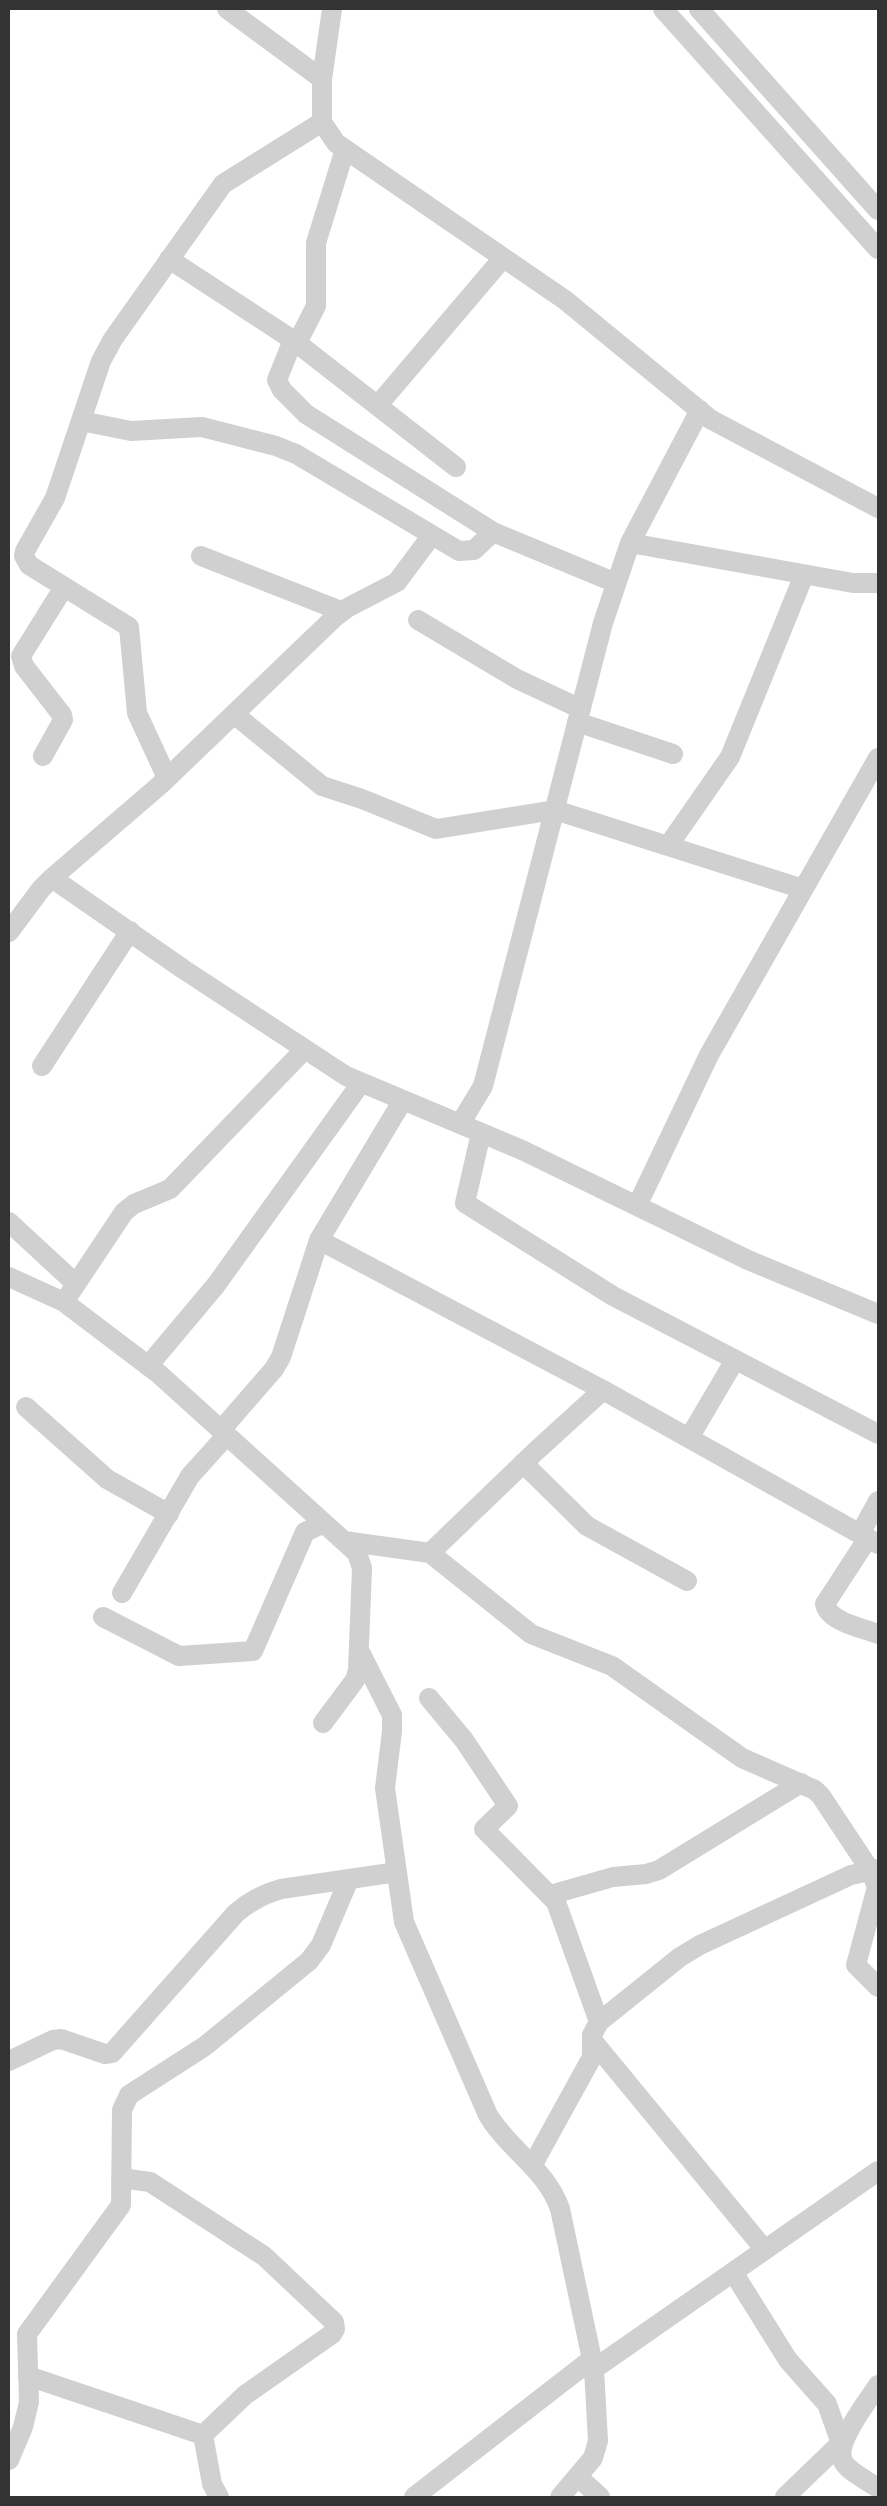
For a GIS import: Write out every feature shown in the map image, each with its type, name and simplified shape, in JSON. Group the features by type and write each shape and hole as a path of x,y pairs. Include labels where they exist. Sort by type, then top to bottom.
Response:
{"street":[{"path":"227,9 322,79"},
{"path":"332,9 322,79 322,122 328,135 345,149 574,307 716,423 878,508"},
{"path":"663,9 878,248"},
{"path":"699,9 878,210"},
{"path":"167,778 137,713 129,627 29,565 24,556 55,498 106,351 169,259 223,184 322,122"},
{"path":"345,149 316,243 316,306 295,341 277,380 282,390 299,408 315,420 493,532 616,582"},
{"path":"378,405 503,258"},
{"path":"169,259 295,341 456,467"},
{"path":"460,1124 483,1086 603,623 616,582 630,543 700,410"},
{"path":"81,421 131,431 202,427 276,446 296,454 459,551 470,552 493,532"},
{"path":"9,932 52,878 167,778 341,611 397,582 432,535"},
{"path":"630,543 804,575 866,585 878,583"},
{"path":"201,556 341,611"},
{"path":"668,846 730,757 804,575"},
{"path":"43,756 64,720 62,714 24,666 21,656 64,587"},
{"path":"418,620 579,716 673,754"},
{"path":"234,714 322,786 362,799 436,829 555,810 803,889"},
{"path":"637,1206 708,1055 878,758"},
{"path":"52,878 346,1076 481,1133 748,1260 878,1314"},
{"path":"42,1066 130,931"},
{"path":"64,1302 124,1212 134,1204 170,1189 305,1049"},
{"path":"148,1366 216,1285 361,1082"},
{"path":"122,1594 195,1468 274,1369 281,1357 319,1240 402,1100"},
{"path":"481,1133 465,1203 613,1296 878,1434"},
{"path":"9,1222 76,1284"},
{"path":"319,1240 603,1390 869,1539"},
{"path":"9,1277 64,1302 148,1366 357,1553 362,1568 361,1654 355,1680 323,1723"},
{"path":"689,1438 735,1360"},
{"path":"430,1553 523,1462 603,1390"},
{"path":"26,1407 107,1479 168,1514"},
{"path":"523,1462 581,1521 687,1581"},
{"path":"878,1501 869,1539 825,1604 826,1609 833,1616 878,1634"},
{"path":"103,1617 179,1656 253,1650 305,1532 324,1523"},
{"path":"344,1542 430,1553 531,1634 612,1666 742,1758 801,1783 821,1796 874,1870 877,1887 856,1965 878,1987"},
{"path":"361,1654 392,1715 392,1731 385,1783 407,1931 488,2115 499,2132 552,2188 560,2209 593,2364 598,2441 594,2458 560,2497"},
{"path":"429,1698 464,1740 508,1806 484,1829 550,1895 561,1914 596,2031 765,2250"},
{"path":"550,1895 613,1878 646,1874 659,1870 801,1783"},
{"path":"532,2166 592,2057 596,2031 680,1957 700,1945 851,1875 874,1870"},
{"path":"9,2061 53,2040 61,2039 105,2054 112,2052 236,1913 250,1901 281,1889 397,1872"},
{"path":"11,2448 27,2415 29,2402 27,2334 119,2209 122,2110 129,2095 205,2046 308,1961 321,1945 349,1879"},
{"path":"414,2497 593,2364 733,2272 878,2171"},
{"path":"121,2178 150,2182 256,2250 334,2322 335,2329 332,2334 245,2395 203,2435"},
{"path":"733,2272 788,2360 827,2404 838,2435 843,2441"},
{"path":"28,2376 203,2435"},
{"path":"786,2497 843,2441 878,2385"},
{"path":"203,2435 212,2484 219,2497"},
{"path":"843,2441 840,2454 842,2461 878,2488"},
{"path":"578,2477 600,2497"},
{"path":"874,2497 878,2492"}]}
